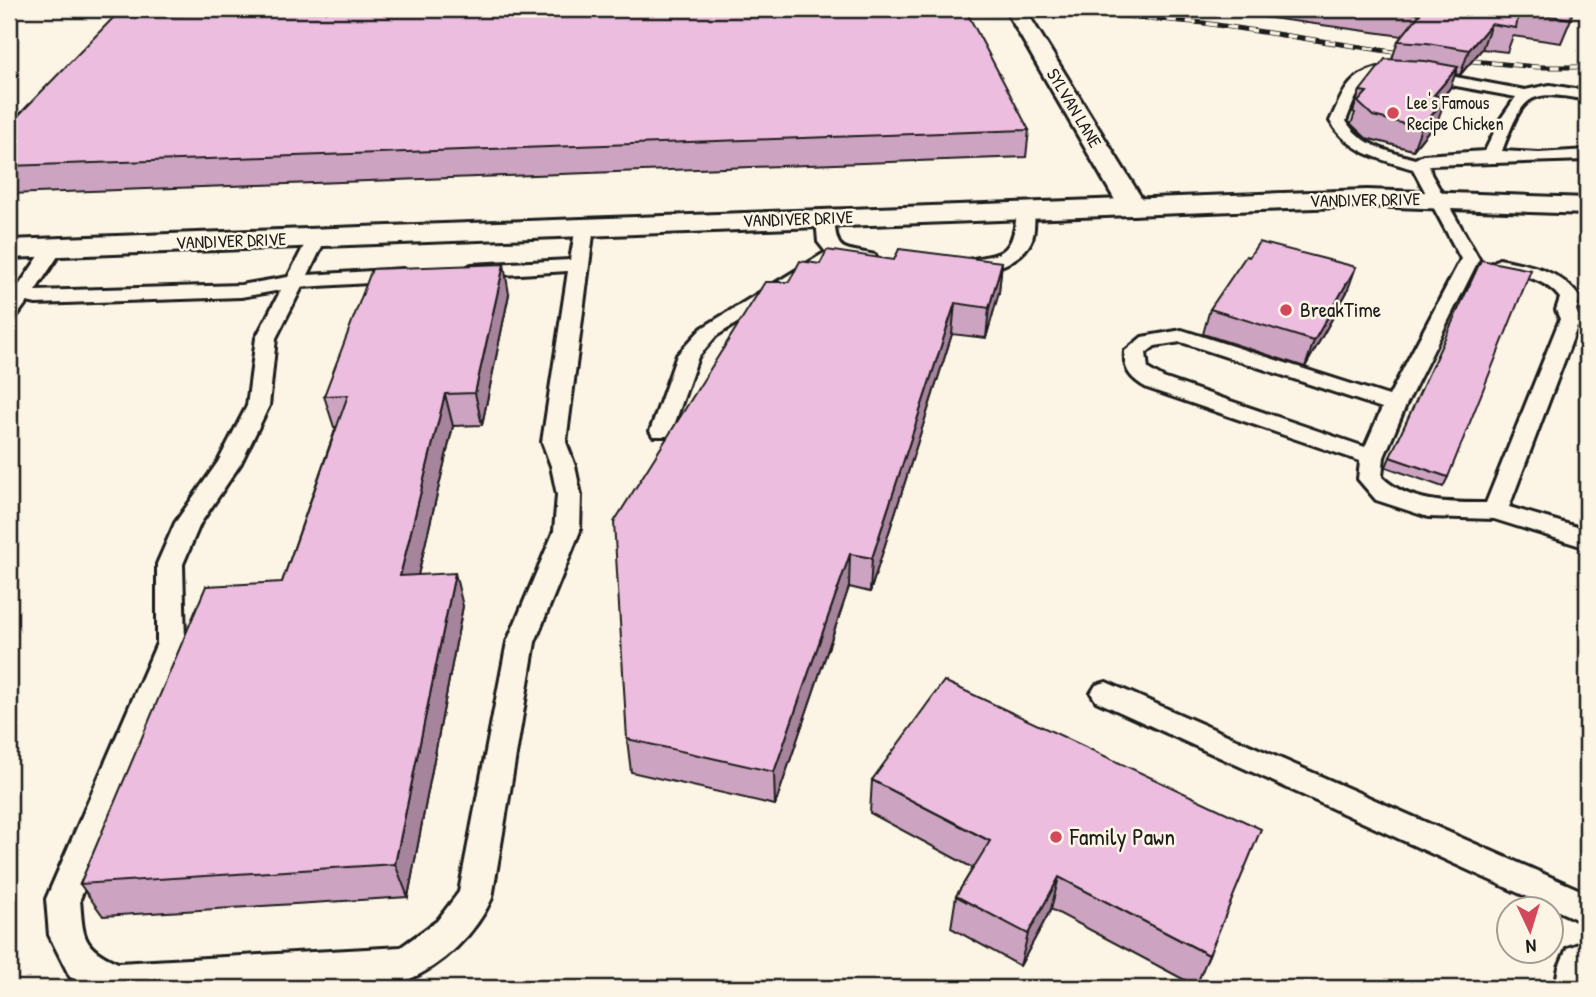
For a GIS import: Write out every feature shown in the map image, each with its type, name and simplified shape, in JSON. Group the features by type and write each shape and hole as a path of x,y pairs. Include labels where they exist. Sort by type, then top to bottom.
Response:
{"main road":[{"name":"SYLVAN LANE","path":"1015,9 1133,207"},
{"name":"VANDIVER DRIVE","path":"9,249 1367,198 1587,206"},
{"path":"1531,203 1587,231"},
{"path":"1583,988 1587,967"}],"lane":[{"path":"1494,511 1578,321 1566,310 1570,298 1564,288 1545,276 1470,259 1420,166 1379,153 1342,133 1338,121 1356,85 1367,75 1399,72 1524,94 1543,90 1587,95"},
{"path":"1492,156 1517,102 1524,94"},
{"path":"1420,166 1423,160 1433,158 1587,155"},
{"path":"942,266 986,264 1010,255 1023,240 1026,211"},
{"path":"825,219 827,242 837,253 889,261"},
{"path":"317,237 266,338 258,406 229,463 188,523 170,564 171,643 63,899 66,935 83,965 117,980 407,963 449,932 475,898 521,642 567,531 569,495 563,466 554,442 585,227"},
{"path":"9,313 55,247"},
{"path":"661,431 688,355 709,332 837,253"},
{"path":"1470,259 1395,405 1372,457 1370,479 1385,494 1437,511 1494,511 1587,539"},
{"path":"458,272 578,265"},
{"path":"23,294 36,298 241,291 297,281 418,274"},
{"path":"1372,457 1155,383 1140,376 1134,366 1136,351 1149,341 1182,337 1395,405"},
{"path":"1106,693 1587,909"}],"building":[{"path":"414,9 965,9 1029,130 9,166 9,125 114,17"},
{"path":"1382,9 1572,9 1571,19 1519,11 1516,28 1491,24 1469,50 1398,41 1420,14"},
{"path":"1385,59 1425,61 1458,67 1434,95 1446,98 1421,128 1373,116 1358,102 1367,92 1360,91"},
{"path":"1259,242 1356,267 1314,341 1210,309 1246,256 1249,257"},
{"path":"899,249 1002,262 989,308 955,303 872,558 850,554 774,772 627,739 614,522 765,282 789,282 800,261 820,264 827,250 894,260"},
{"path":"1481,260 1531,270 1448,477 1390,457"},
{"path":"504,264 475,393 445,394 400,576 455,573 395,864 80,884 206,586 282,582 348,395 324,396 372,269"},
{"name":"Family Pawn","path":"944,681 1261,829 1209,955 1059,877 1028,934 956,896 990,841 872,780"}],"railway":[{"path":"947,12 1123,16 1204,23 1413,55"},
{"path":"1451,59 1537,67 1587,67"}],"place":[{"name":"Lee's Famous Recipe Chicken","path":"1393,113"},
{"name":"BreakTime","path":"1286,310"},
{"name":"Family Pawn","path":"1056,837"}]}
